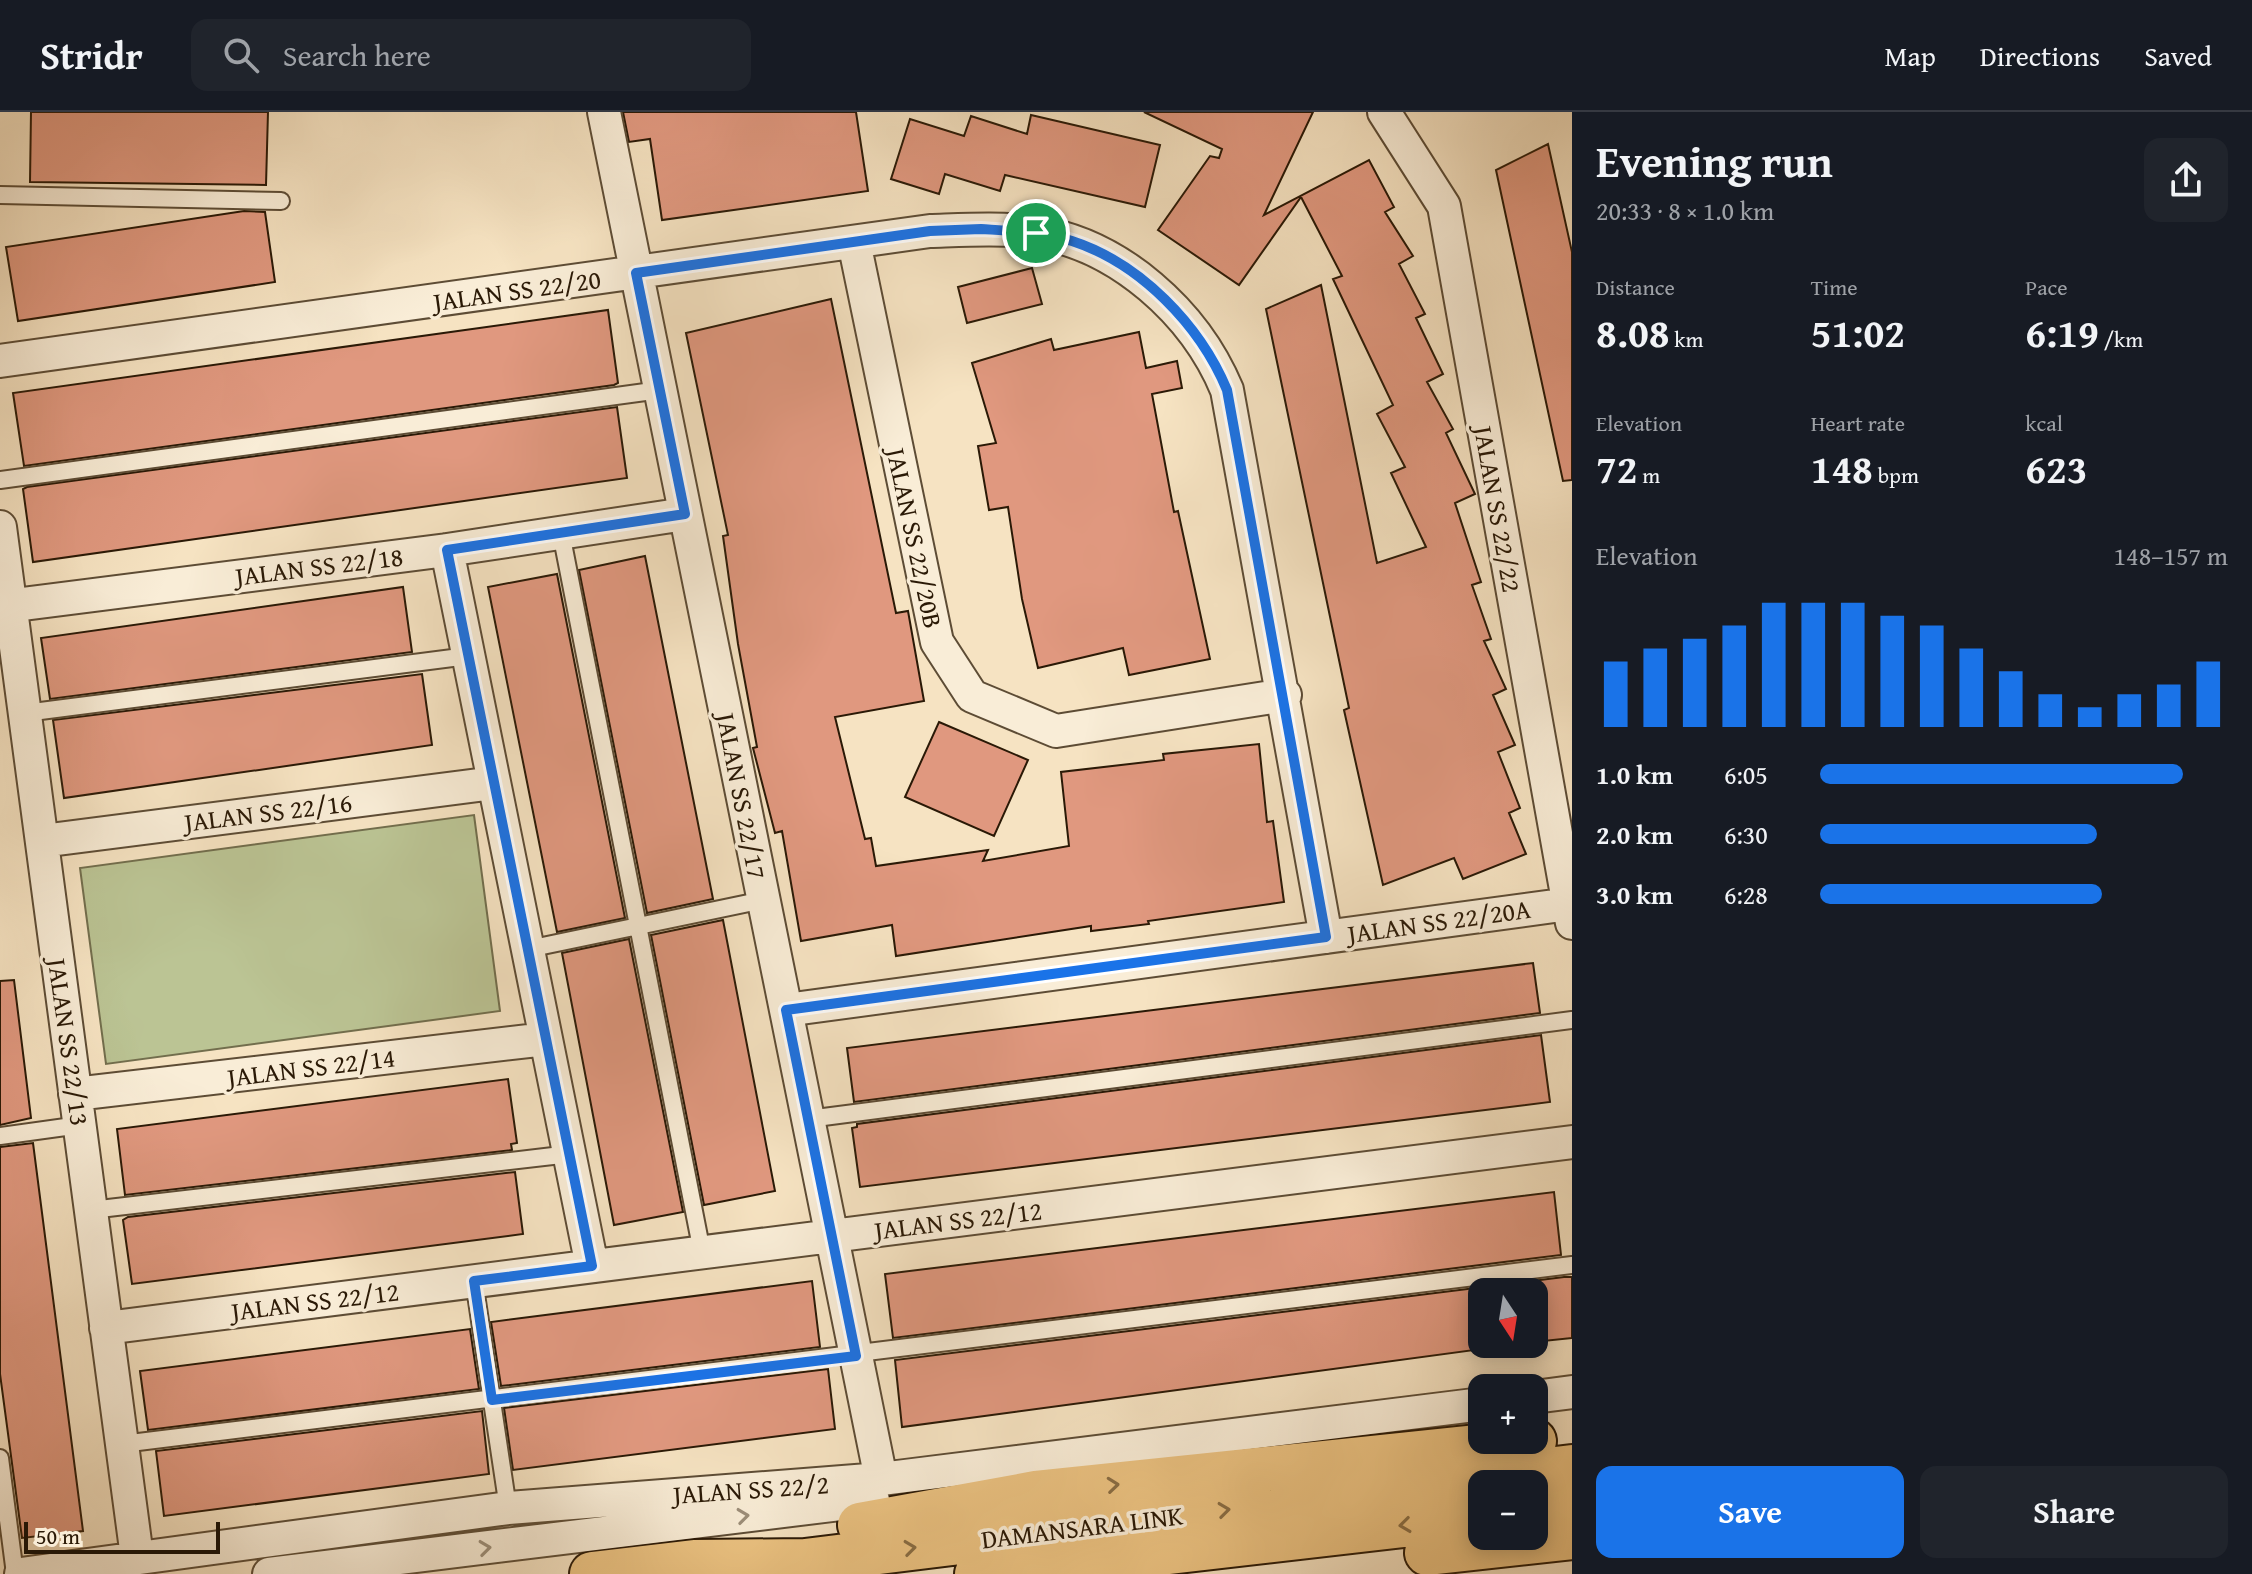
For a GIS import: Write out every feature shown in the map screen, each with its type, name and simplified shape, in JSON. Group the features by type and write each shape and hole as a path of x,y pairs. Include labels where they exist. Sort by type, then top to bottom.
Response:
{"highway":[{"path":"694,1562 800,1533 897,1520 1036,1493 1572,1437"},
{"name":"DAMANSARA LINK","path":"592,1574 694,1562 805,1561 1572,1467"},
{"path":"1548,1509 1572,1506"},
{"name":"DAMANSARA LINK","path":"977,1574 1468,1518"},
{"path":"1236,1574 1572,1537"}],"street":[{"name":"JALAN SS 22/17","path":"604,112 881,1479"},
{"name":"JALAN SS 22/22","path":"1384,112 1444,206 1570,913"},
{"name":"JALAN SS 22/20","path":"0,361 930,231 981,229 1036,233 1073,242 1109,257 1140,279 1182,318 1214,361 1227,390 1285,695 1326,937"},
{"name":"JALAN SS 22/20B","path":"854,242 937,642 972,696 1056,731 1285,695"},
{"name":"JALAN SS 22/18","path":"5,606 447,550 685,514"},
{"name":"JALAN SS 22/13","path":"0,527 5,606 25,713 137,1557"},
{"path":"447,550 592,1266"},
{"name":"JALAN SS 22/16","path":"42,841 494,783"},
{"name":"JALAN SS 22/20A","path":"786,1010 1326,937 1570,913"},
{"name":"JALAN SS 22/14","path":"77,1109 546,1039"},
{"name":"JALAN SS 22/12","path":"106,1328 1572,1142"},
{"path":"1548,1395 1572,1392"},
{"name":"JALAN SS 22/2","path":"18,1574 508,1508 881,1479 1468,1406"},
{"path":"269,1574 897,1498 1036,1493"}],"lane":[{"path":"0,195 281,201"},
{"path":"0,480 660,390"},
{"path":"561,533 702,1252"},
{"path":"25,713 468,656"},
{"path":"528,949 763,900"},
{"path":"808,1119 1572,1020"},
{"path":"0,1136 77,1109"},
{"path":"91,1210 570,1154"},
{"path":"122,1444 856,1356 1572,1265"},
{"path":"474,1281 508,1508"},
{"path":"0,1458 18,1574"}],"green space":[{"path":"474,815 500,1011 106,1064 80,868"}],"building":[{"path":"31,112 268,112 266,185 30,182"},
{"path":"623,112 856,112 868,191 662,220 650,139 629,142"},
{"path":"1144,112 1313,112 1264,215 1369,160 1394,207 1385,212 1413,256 1399,264 1425,314 1416,318 1443,374 1427,382 1453,429 1446,433 1475,494 1455,503 1481,582 1472,585 1491,639 1484,641 1506,689 1493,695 1515,745 1498,752 1520,808 1509,813 1526,854 1463,879 1454,858 1383,885 1344,710 1349,708 1266,309 1321,285 1377,563 1426,547 1391,473 1405,467 1377,414 1393,405 1333,279 1342,276 1301,197 1239,285 1158,230 1210,156 1219,158 1222,149"},
{"path":"1031,115 1160,145 1145,207 1005,175 1000,191 945,174 939,194 891,179 910,119 964,136 971,116 1027,134"},
{"path":"1548,144 1572,252 1572,480 1563,481 1496,170"},
{"path":"244,211 265,212 275,282 18,321 6,247"},
{"path":"1032,268 1042,304 967,323 958,287"},
{"path":"831,299 896,613 908,611 924,701 835,717 865,839 871,838 876,866 988,850 983,861 1069,846 1061,772 1164,760 1163,754 1259,744 1267,822 1273,821 1284,902 1148,921 1149,924 1091,931 1091,926 896,956 892,925 801,941 782,831 775,833 753,748 757,747 723,536 728,535 686,333"},
{"path":"608,310 618,383 614,385 24,466 13,393"},
{"path":"1139,332 1146,368 1177,361 1182,388 1152,394 1174,512 1178,511 1210,659 1129,675 1123,648 1038,668 1022,599 1008,507 989,510 978,446 996,443 972,363 1051,339 1054,350"},
{"path":"617,407 627,478 33,562 23,489 27,487"},
{"path":"645,556 713,899 647,913 579,570"},
{"path":"557,574 625,918 557,932 488,587"},
{"path":"403,587 412,652 50,699 41,638"},
{"path":"422,674 432,745 64,798 53,720"},
{"path":"939,722 1028,760 994,836 905,797"},
{"path":"723,920 775,1191 704,1205 651,935"},
{"path":"629,939 683,1212 614,1225 562,953"},
{"path":"1533,963 1540,1013 854,1102 847,1048"},
{"path":"14,980 31,1118 0,1125 0,981"},
{"path":"1541,1035 1550,1102 860,1187 852,1128 857,1124"},
{"path":"508,1079 517,1143 511,1144 512,1150 125,1195 117,1129"},
{"path":"33,1143 83,1531 22,1538 0,1374 0,1147"},
{"path":"515,1172 523,1234 132,1284 123,1220 128,1217"},
{"path":"1554,1192 1561,1255 893,1338 885,1274"},
{"path":"1572,1277 1572,1338 1548,1341 1548,1279"},
{"path":"812,1281 820,1347 501,1386 491,1322"},
{"path":"1468,1289 1468,1351 902,1427 895,1360"},
{"path":"470,1329 479,1389 148,1430 140,1371"},
{"path":"828,1369 835,1429 513,1470 504,1408"},
{"path":"482,1411 489,1474 164,1516 156,1451"}],"route":[{"path":"981,229 1036,233 1073,242 1109,257 1140,279 1195,334 1214,361 1227,390 1285,695 1326,937 786,1010 856,1356 492,1400 474,1281 592,1266 447,550 685,514 636,273 930,231 981,229"}]}
